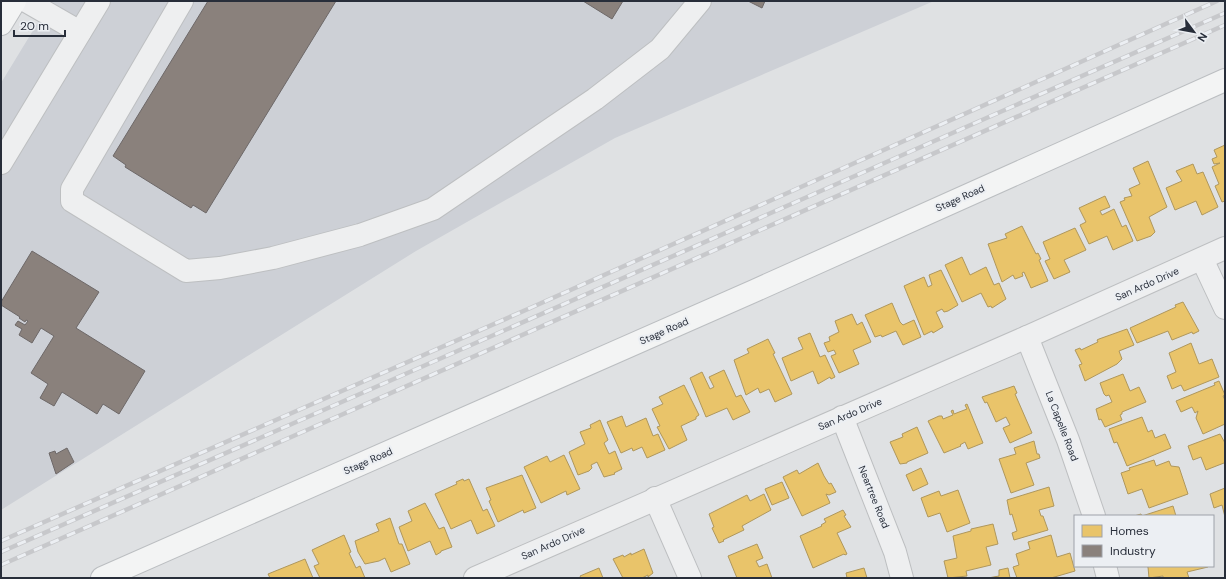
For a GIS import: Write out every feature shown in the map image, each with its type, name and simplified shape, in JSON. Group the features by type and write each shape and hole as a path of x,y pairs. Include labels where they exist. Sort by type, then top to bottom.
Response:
{"main road":[{"path":"1,24 15,1"},
{"name":"Stage Road","path":"102,578 754,292 1225,80"}],"street":[{"path":"26,1 80,32"},
{"path":"1,163 99,1"},
{"path":"182,1 72,189 72,201 186,270 220,268 273,258 360,235 433,209 595,99 660,49 700,1"},
{"name":"San Ardo Drive","path":"475,578 655,498 1027,337 1225,248"},
{"path":"1202,259 1225,308"},
{"name":"La Capelle Road","path":"1027,337 1068,440 1094,515"},
{"name":"Neartree Road","path":"842,418 892,545 902,578"},
{"path":"655,498 690,578"},
{"path":"1105,567 1108,578"}],"shaded area":[{"path":"51,1 934,1 615,138 416,251 1,510 1,83"}],"building: Homes":[{"path":"1225,145 1225,201 1222,202 1215,186 1219,184 1212,167 1220,163 1214,164 1212,159 1217,157 1214,150"},
{"path":"1148,161 1167,207 1149,217 1155,232 1151,236 1137,241 1120,202 1125,200 1124,198 1132,196 1129,189 1140,184 1133,168"},
{"path":"1193,164 1197,174 1203,172 1218,207 1202,215 1196,201 1175,210 1166,188 1182,181 1176,171"},
{"path":"1105,196 1110,207 1100,211 1102,215 1114,209 1122,227 1126,225 1133,241 1113,250 1107,236 1089,244 1080,225 1086,222 1079,208"},
{"path":"1022,226 1036,254 1038,253 1041,259 1039,260 1048,281 1031,288 1024,272 1022,273 1023,276 1015,279 1013,275 1002,282 988,244 1007,238 1005,234"},
{"path":"1075,228 1086,250 1064,260 1070,272 1054,279 1045,261 1050,259 1043,242"},
{"path":"962,257 970,275 986,267 994,285 999,283 1006,299 992,308 991,306 988,307 981,293 962,302 945,265"},
{"path":"941,270 958,305 948,311 944,312 942,309 936,312 943,327 933,333 932,331 924,335 904,286 924,277 928,287 932,285 929,275"},
{"path":"1183,302 1199,331 1193,334 1192,332 1172,340 1168,331 1137,343 1130,328 1176,307 1175,305"},
{"path":"892,303 900,322 903,325 914,320 921,337 903,345 896,331 882,337 881,335 875,337 865,315"},
{"path":"852,314 857,325 862,322 871,342 853,350 859,364 839,373 831,356 836,354 834,350 828,352 824,343 830,341 829,337 839,332 835,321"},
{"path":"1127,329 1134,345 1119,351 1122,359 1117,364 1085,381 1079,365 1082,364 1075,350 1080,348 1081,350 1098,342 1097,340 1099,339"},
{"path":"810,333 820,357 825,355 835,377 831,379 830,377 818,384 813,371 791,381 782,358 803,349 798,338"},
{"path":"768,339 775,353 773,354 792,394 775,402 769,389 760,393 758,388 746,395 734,360 749,353 747,349"},
{"path":"1191,343 1199,364 1212,359 1219,377 1184,391 1181,385 1172,389 1167,376 1176,372 1169,353"},
{"path":"724,370 736,397 741,395 750,412 733,420 727,408 706,417 690,378 702,372 710,389 714,387 709,377"},
{"path":"1123,374 1130,391 1139,387 1146,402 1122,412 1120,415 1122,420 1105,427 1101,419 1099,420 1096,409 1112,402 1109,395 1106,396 1104,394 1100,383"},
{"path":"1219,381 1225,395 1223,396 1225,400 1225,424 1203,434 1196,418 1198,411 1195,413 1192,407 1181,412 1176,401 1215,385 1214,383"},
{"path":"684,385 699,415 696,419 681,426 687,440 669,449 657,427 660,426 652,409 663,404 659,397"},
{"path":"1014,386 1017,393 1015,394 1032,433 1010,443 1003,428 1010,425 1006,417 996,422 987,402 985,403 982,397"},
{"path":"967,404 983,443 968,449 965,442 960,445 961,446 944,453 928,421 939,416 942,416 943,419 953,415 951,411 953,410 954,414 967,409 965,405"},
{"path":"622,416 626,427 646,418 653,436 658,434 665,450 647,458 642,447 633,451 632,448 621,453 607,422"},
{"path":"1142,417 1148,432 1152,430 1155,438 1165,434 1171,448 1127,466 1117,442 1114,443 1109,429"},
{"path":"600,420 608,440 604,443 609,454 615,451 622,469 614,473 615,474 604,477 597,462 591,465 592,468 589,471 578,475 569,452 585,444 580,432 591,428 590,425"},
{"path":"917,427 928,453 907,463 900,464 890,442 903,437 902,434"},
{"path":"1220,434 1225,443 1225,464 1224,463 1206,470 1201,457 1193,460 1188,446"},
{"path":"1034,441 1037,454 1039,454 1040,458 1026,463 1034,485 1011,493 999,459 1016,454 1014,448"},
{"path":"564,455 580,489 567,495 566,491 541,503 524,467 547,456 550,462"},
{"path":"1154,460 1156,466 1169,461 1171,466 1179,467 1188,494 1149,508 1142,489 1128,494 1121,473 1130,470 1129,468"},
{"path":"818,463 824,476 829,484 831,483 836,492 829,495 826,494 830,503 802,516 783,477 797,470 799,474"},
{"path":"921,468 928,484 913,491 906,475"},
{"path":"522,475 536,508 524,513 523,510 498,522 489,501 491,500 486,488"},
{"path":"463,479 464,481 469,479 483,511 487,509 495,526 477,534 471,520 451,529 435,494 457,484 456,482"},
{"path":"782,482 789,498 772,505 765,489"},
{"path":"1049,487 1054,506 1039,510 1048,530 1014,540 1012,533 1017,531 1012,514 1010,515 1007,500"},
{"path":"1225,488 1225,517 1222,505 1214,508 1210,494"},
{"path":"958,490 970,523 947,532 940,513 928,517 921,498 939,491 941,496"},
{"path":"764,494 771,510 742,526 744,530 719,543 712,528 714,527 709,514 747,495 750,501"},
{"path":"425,503 439,529 444,527 452,547 441,551 436,555 430,541 408,551 399,527 412,521 408,511"},
{"path":"1173,506 1176,515 1145,515"},
{"path":"843,510 846,515 844,516 851,527 837,533 847,554 813,568 800,536 822,526 821,525 826,522 824,519"},
{"path":"390,518 399,544 402,544 410,564 391,572 385,558 365,564 358,552 355,541 379,531 376,524"},
{"path":"993,524 998,544 986,547 991,565 966,571 967,576 948,578 944,561 957,558 953,536 971,531 971,529"},
{"path":"344,535 351,552 349,553 356,568 360,566 365,578 320,578 314,566 319,564 312,550"},
{"path":"1051,535 1057,557 1070,553 1075,571 1051,578 1017,578 1013,567 1019,565 1016,554 1030,549 1028,542"},
{"path":"757,544 763,558 756,561 759,567 767,564 772,578 737,578 728,556"},
{"path":"644,549 653,573 648,577 648,575 642,578 623,578 613,559 623,555 624,557 631,553 631,555"},
{"path":"305,559 313,578 270,578 268,574"},
{"path":"1148,567 1208,567 1187,572 1189,578 1163,578 1163,576 1149,578"},
{"path":"599,568 603,578 581,578 580,576"},
{"path":"864,568 867,578 847,578 846,573"},
{"path":"1008,568 1010,578 988,578 999,576 999,570"}],"building: Industry":[{"path":"208,1 336,1 206,213 193,205 191,208 125,167 126,165 113,156"},
{"path":"583,1 623,1 612,19"},
{"path":"748,1 765,1 762,8"},
{"path":"32,251 99,292 76,328 145,371 119,414 103,404 97,414 62,392 54,406 40,398 48,384 31,373 54,336 41,328 32,343 19,335 22,329 15,325 18,321 25,325 28,321 26,320 25,322 1,305 1,302"},
{"path":"67,448 74,462 56,474 49,453 55,451 56,454"}],"railway":[{"path":"1,541 528,309 1217,1"},
{"path":"1,552 1225,13"},
{"path":"1,565 1225,25"}]}
